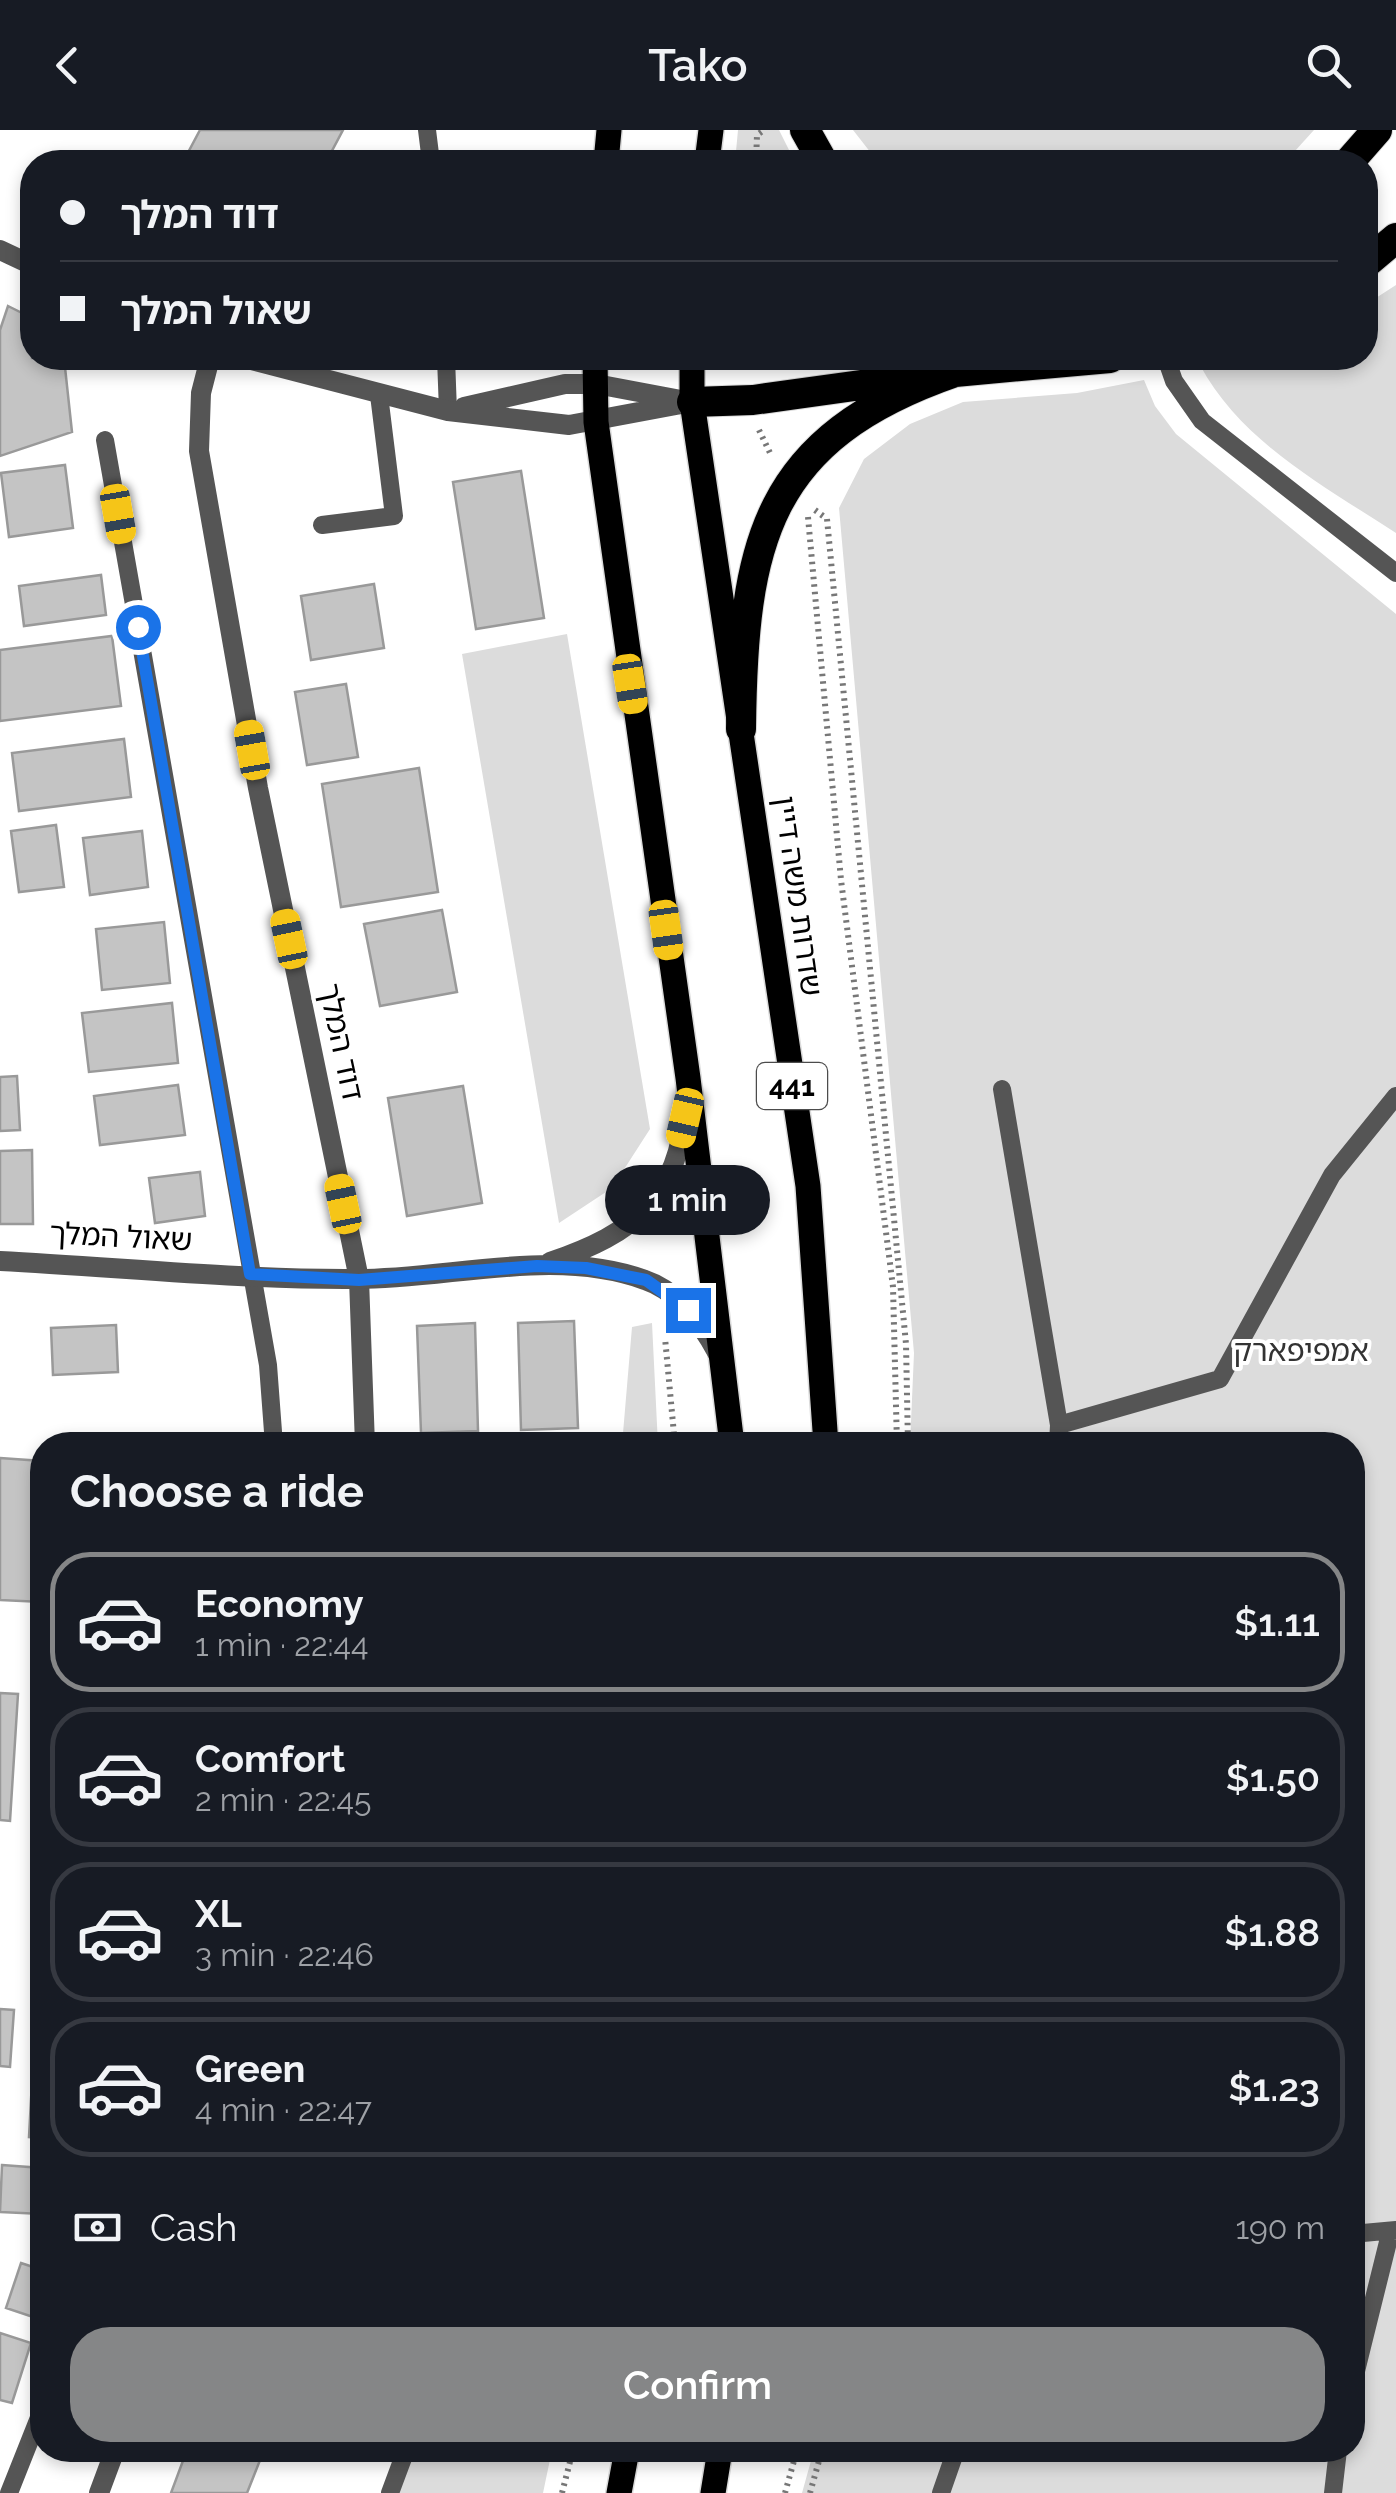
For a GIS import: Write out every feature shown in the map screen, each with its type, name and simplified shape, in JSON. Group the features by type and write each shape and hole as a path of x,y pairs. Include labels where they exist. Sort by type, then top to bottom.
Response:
{"highway":[{"path":"1360,150 1377,130"},
{"path":"692,402 752,400 977,370"},
{"path":"741,729 748,592 768,518 787,487 838,430 898,392 955,372"}],"main road":[{"path":"595,370 596,422 688,1078 731,1432"},
{"name":"שדרות משה דיין","path":"692,370 692,402 808,1186 825,1432"},
{"path":"619,2493 625,2462"},
{"path":"713,2493 718,2462"}],"street":[{"name":"דוד המלך","path":"207,370 201,393 199,451 258,788 359,1280 365,1432"},
{"path":"288,370 448,411 569,425 692,402"},
{"path":"448,411 566,384 595,370 692,402"},
{"name":"שאול המלך","path":"537,1266 612,1236 653,1206 677,1151 688,1078"},
{"name":"שאול המלך","path":"0,1260 359,1280 537,1266 586,1268 646,1280 688,1310 706,1331 724,1364"},
{"path":"99,2493 111,2462"}],"lane":[{"path":"446,370 448,411"},
{"path":"1170,370 1202,420 1396,573"},
{"path":"322,525 394,516 379,395"},
{"path":"104,440 268,1365 273,1432"},
{"path":"1002,1089 1059,1432"},
{"path":"1059,1425 1220,1380 1332,1175 1396,1096"},
{"path":"1365,2233 1393,2232 1365,2338"},
{"path":"9,2493 30,2440"},
{"path":"390,2493 402,2462"},
{"path":"941,2493 952,2462"},
{"path":"1333,2493 1337,2462"}],"path":[{"path":"787,487 810,520 841,880 893,1287 897,1432"},
{"path":"787,487 826,518 906,1344 908,1432"},
{"path":"562,2493 570,2462"},
{"path":"785,2493 794,2462"},
{"path":"810,2493 819,2462"}],"green space":[{"path":"738,130 779,130 789,150 736,150"},
{"path":"853,130 1314,130 1296,150 869,150"},
{"path":"1396,285 1396,533 1261,440 1217,392 1203,370 1378,370 1378,297"},
{"name":"אמפיפארק","path":"1144,380 1155,406 1176,434 1396,614 1396,2493 802,2493 811,2462 1365,2462 1365,1432 911,1432 914,1353 839,508 864,459 910,424 963,402 1077,393"},
{"path":"567,634 650,1129 612,1188 559,1223 462,654"},
{"path":"652,1323 657,1432 623,1432 632,1327"},
{"path":"409,2462 549,2462 543,2493 397,2493"}],"building":[{"path":"200,130 343,130 332,150 189,150"},
{"path":"8,306 20,312 20,370 65,370 72,432 0,456 0,330"},
{"path":"65,465 73,528 9,537 1,473"},
{"path":"521,471 544,618 476,629 453,482"},
{"path":"101,575 106,615 24,626 19,586"},
{"path":"374,584 384,648 311,660 301,596"},
{"path":"112,636 121,706 0,721 0,650"},
{"path":"346,684 358,757 307,765 295,692"},
{"path":"124,739 131,797 19,811 12,753"},
{"path":"419,768 438,892 341,907 322,784"},
{"path":"56,825 64,887 19,892 11,831"},
{"path":"142,831 148,887 90,895 83,838"},
{"path":"442,910 457,992 380,1006 364,924"},
{"path":"164,922 170,983 102,990 96,929"},
{"path":"172,1003 178,1063 89,1072 82,1013"},
{"path":"17,1076 20,1130 0,1131 0,1077"},
{"path":"178,1085 185,1135 100,1145 94,1096"},
{"path":"463,1086 482,1203 407,1216 388,1098"},
{"path":"32,1150 33,1224 0,1224 0,1151"},
{"path":"200,1172 205,1216 155,1223 149,1178"},
{"path":"574,1321 578,1428 521,1430 518,1323"},
{"path":"475,1323 478,1431 421,1432 417,1326"},
{"path":"116,1325 118,1372 53,1375 51,1328"},
{"path":"0,1458 30,1460 30,1601 0,1600"},
{"path":"0,1693 18,1694 10,1821 0,1820"},
{"path":"0,2009 14,2010 10,2067 0,2066"},
{"path":"2,2165 30,2167 30,2213 0,2212"},
{"path":"21,2263 30,2266 30,2316 6,2308"},
{"path":"0,2333 30,2343 30,2346 12,2403 0,2400"},
{"path":"183,2462 259,2462 247,2493 171,2493"}],"route":[{"path":"138,627 250,1274 359,1280 537,1266 586,1268 646,1280 688,1310"}]}
